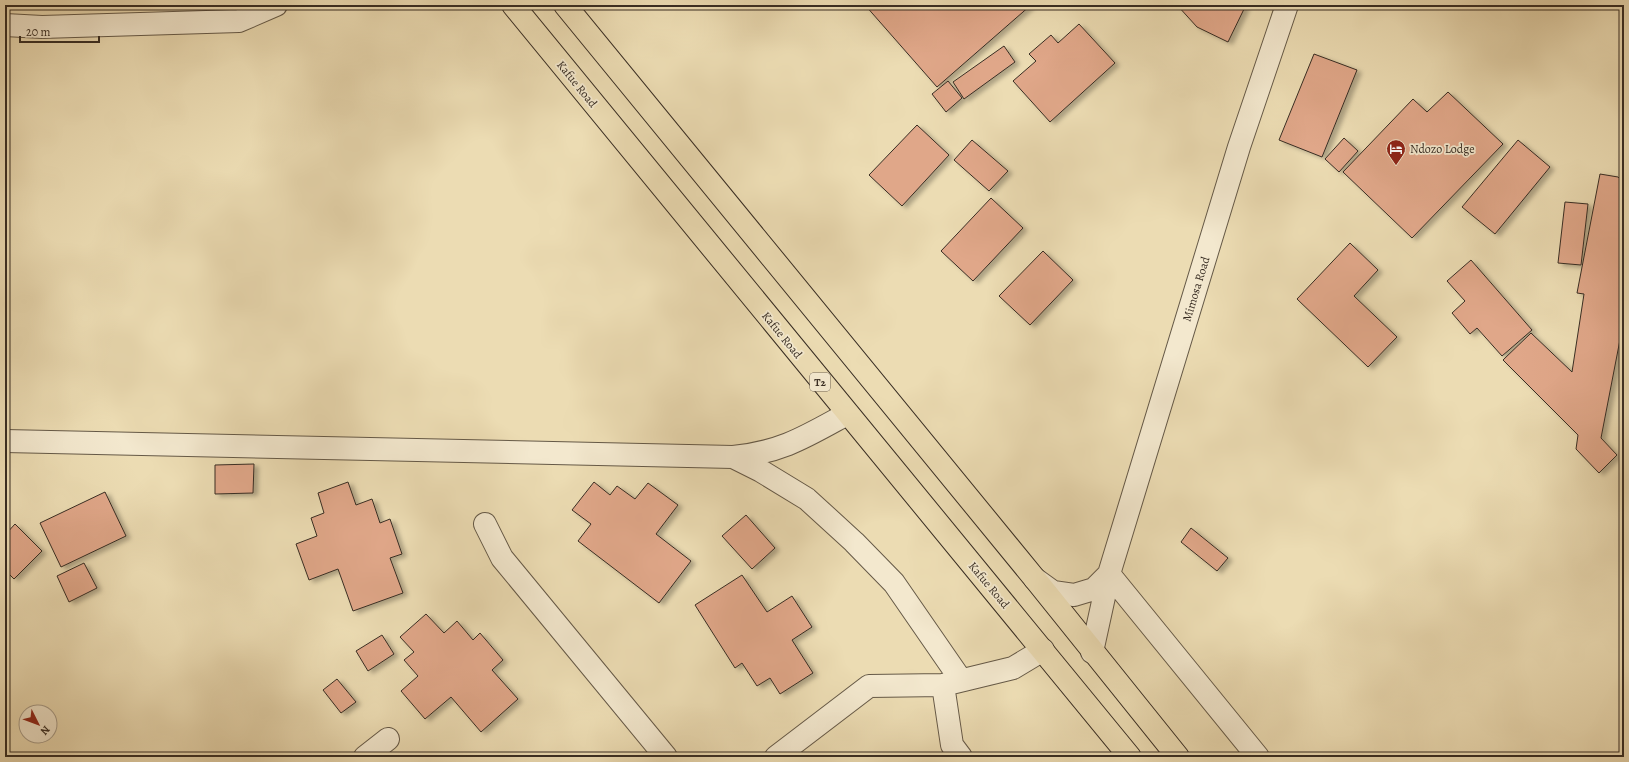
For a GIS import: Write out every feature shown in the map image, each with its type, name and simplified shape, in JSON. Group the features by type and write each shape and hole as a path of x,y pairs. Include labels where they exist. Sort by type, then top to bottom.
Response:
{"highway":[{"name":"Kafue Road","path":"513,5 847,414 1130,757"},
{"path":"565,5 1035,579 1092,652 1178,757"}],"street":[{"path":"5,25 42,26 239,21 276,5"},
{"name":"Mimosa Road","path":"1092,652 1110,574 1237,155 1286,5"},
{"path":"5,441 733,457 755,455 780,448 798,441 847,414"},
{"path":"5,452 30,442"},
{"path":"733,457 761,471 807,499 854,542 894,583 952,682 952,745 960,757"},
{"path":"485,524 502,558 666,757"},
{"path":"1035,579 1053,592 1074,595 1094,589 1110,574 1258,757"},
{"path":"776,757 869,686 952,682 1012,668 1043,650"},
{"path":"365,757 388,739"}],"building":[{"path":"865,5 1031,5 937,87"},
{"path":"1177,5 1243,5 1245,7 1228,42 1197,27"},
{"path":"1079,24 1115,63 1050,122 1013,81 1036,61 1029,54 1051,35 1058,43"},
{"path":"1004,46 1015,62 964,99 953,82"},
{"path":"1314,54 1357,70 1322,157 1279,140"},
{"path":"948,81 962,98 946,112 932,94"},
{"path":"1448,92 1503,144 1412,238 1343,172 1413,99 1427,112"},
{"path":"917,125 949,155 902,206 869,175"},
{"path":"1344,138 1358,151 1339,172 1325,159"},
{"path":"972,140 1008,171 989,191 954,160"},
{"path":"1518,140 1550,167 1495,234 1462,207"},
{"path":"1600,174 1618,177 1624,183 1624,319 1601,438 1617,455 1599,473 1576,449 1578,435 1503,360 1531,333 1572,372 1584,294 1577,293"},
{"path":"991,198 1023,228 973,281 941,251"},
{"path":"1565,202 1588,204 1581,265 1558,263"},
{"path":"1350,243 1378,270 1354,296 1397,337 1368,367 1297,299"},
{"path":"1043,251 1073,280 1030,325 999,296"},
{"path":"1471,260 1532,330 1502,356 1477,328 1470,334 1452,313 1465,301 1447,281"},
{"path":"254,464 253,493 215,494 215,465"},
{"path":"348,482 356,505 372,499 380,523 390,519 402,554 390,558 403,593 353,611 338,569 309,580 296,544 317,536 311,518 324,513 318,493"},
{"path":"594,482 610,495 617,486 635,499 648,483 678,505 656,534 691,561 659,603 578,541 591,524 572,510"},
{"path":"105,492 126,536 61,567 40,523"},
{"path":"746,515 775,548 752,569 722,536"},
{"path":"15,524 42,551 14,579 5,570 5,535"},
{"path":"1191,528 1228,558 1217,571 1181,542"},
{"path":"84,563 97,588 69,602 57,576"},
{"path":"742,575 767,612 792,596 812,627 792,640 813,673 780,694 770,678 757,686 742,663 735,668 695,605"},
{"path":"426,614 444,633 457,621 473,640 480,633 503,660 492,670 518,699 481,732 451,697 425,719 401,691 418,676 404,660 414,652 400,637"},
{"path":"382,635 394,654 368,671 356,651"},
{"path":"337,679 356,702 341,713 323,690"}],"place":[{"name":"Ndozo Lodge","path":"1396,166"}]}
